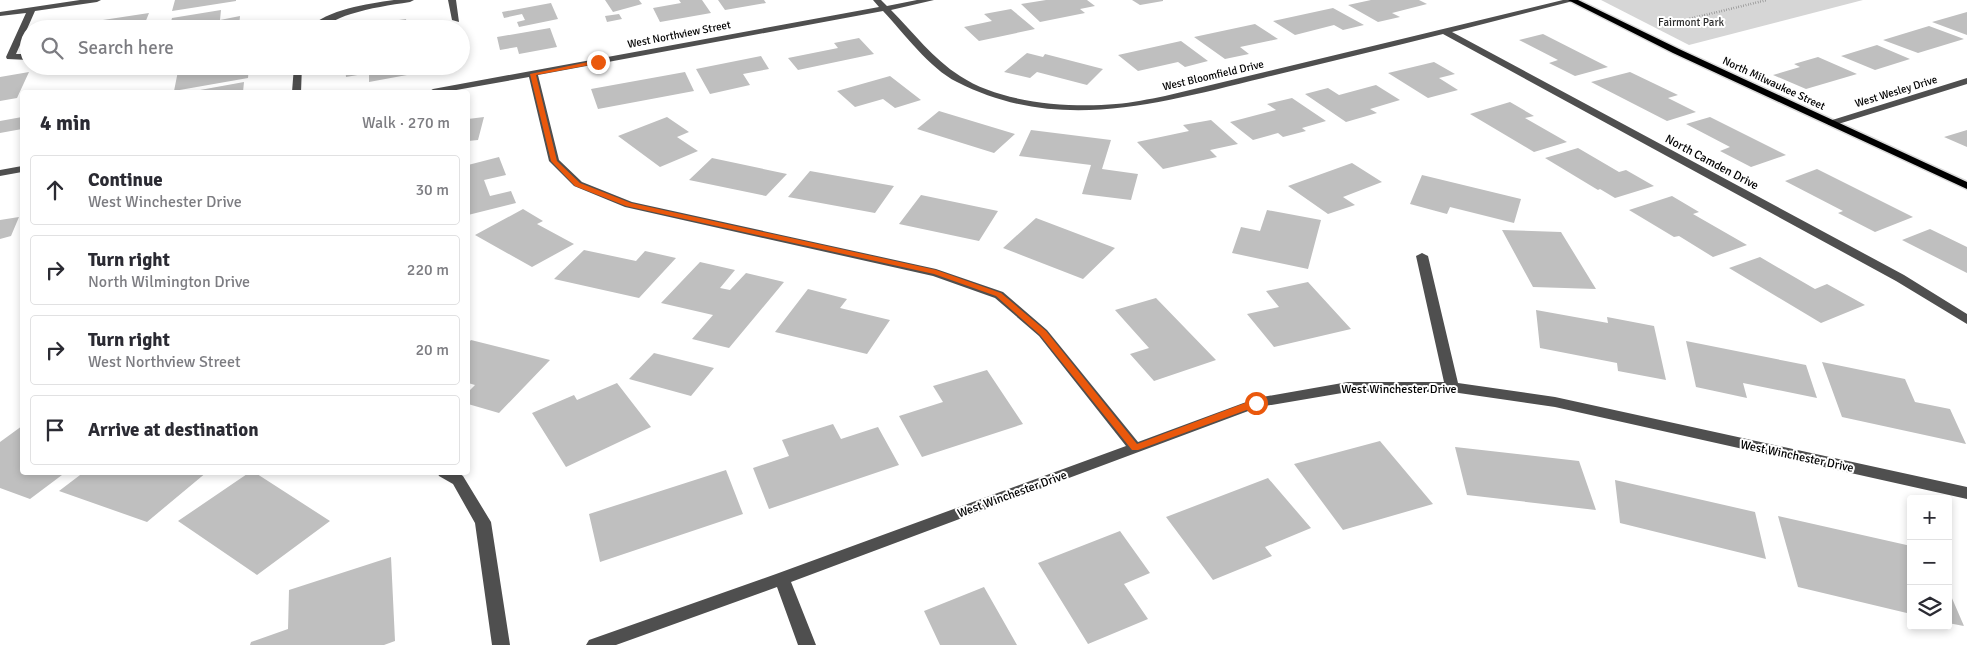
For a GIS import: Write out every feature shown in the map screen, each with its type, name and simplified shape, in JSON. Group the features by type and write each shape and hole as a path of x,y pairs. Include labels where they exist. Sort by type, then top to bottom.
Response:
{"main road":[{"name":"North Milwaukee Street","path":"1572,0 1676,52 1967,186"}],"street":[{"path":"0,14 97,0"},
{"path":"326,20 345,13 410,0"},
{"path":"452,0 456,20"},
{"name":"West Bloomfield Drive","path":"876,0 939,64 958,79 987,92 1017,102 1073,108 1116,107 1165,99 1572,0"},
{"name":"West Northview Street","path":"444,90 930,0"},
{"path":"27,20 32,10"},
{"name":"North Camden Drive","path":"1444,31 1900,278 1967,320"},
{"path":"20,36 10,57 20,57"},
{"path":"533,74 554,161 578,184 629,205 936,273 999,295 1043,333 1135,448"},
{"path":"297,90 298,75"},
{"name":"West Wesley Drive","path":"1832,123 1964,84"},
{"path":"0,173 20,169"},
{"path":"1422,256 1452,387"},
{"name":"West Winchester Drive","path":"595,645 782,579 1256,403 1348,387 1452,387 1555,402 1967,493"},
{"path":"449,475 458,480 483,522 502,645"},
{"path":"782,579 808,645"}],"path":[{"path":"1666,24 1767,0"}],"green space":[{"name":"Fairmont Park","path":"1601,0 1863,0 1689,45"}],"building":[{"path":"175,0 236,0 236,1 172,11"},
{"path":"605,0 639,0 642,4 613,12"},
{"path":"679,0 702,0 711,13 660,22 653,8 681,3"},
{"path":"718,0 764,0 766,3 725,10"},
{"path":"1046,0 1087,0 1095,6 1080,9 1085,13 1040,22 1021,4"},
{"path":"1132,0 1163,0 1163,1 1140,5"},
{"path":"1371,0 1419,0 1427,4 1392,13 1400,17 1378,22 1348,5"},
{"path":"551,3 558,19 519,27 517,22 525,20 522,14 504,18 502,12"},
{"path":"1333,8 1364,25 1343,30 1334,25 1295,35 1273,21"},
{"path":"1011,9 1035,29 979,41 964,27 992,21 984,14"},
{"path":"221,10 220,20 171,20 172,18"},
{"path":"1967,12 1967,35 1932,22"},
{"path":"149,13 146,20 103,20"},
{"path":"619,14 622,19 607,22 605,16"},
{"path":"240,16 240,20 220,20"},
{"path":"1255,24 1278,39 1240,47 1249,54 1225,59 1194,37"},
{"path":"1929,26 1964,39 1918,53 1883,40"},
{"path":"550,28 557,47 519,54 517,47 500,50 497,37"},
{"path":"1543,34 1608,67 1575,76 1549,63 1558,60 1519,40"},
{"path":"859,38 874,54 798,70 788,58 838,48 834,43"},
{"path":"1181,41 1208,61 1185,67 1178,62 1138,71 1118,55"},
{"path":"1877,45 1910,59 1875,70 1841,56"},
{"path":"1027,53 1043,57 1045,54 1103,69 1087,85 1037,72 1030,78 1004,72"},
{"path":"761,56 769,69 743,74 750,85 710,94 696,69"},
{"path":"1818,57 1857,74 1806,89 1773,75 1800,67 1794,64"},
{"path":"1434,62 1455,74 1439,78 1458,90 1428,98 1388,73"},
{"path":"685,72 694,91 598,109 591,89"},
{"path":"1630,72 1678,95 1668,98 1696,112 1667,121 1591,82"},
{"path":"20,74 28,75 17,98 0,101 0,77"},
{"path":"177,75 248,75 248,78 174,90"},
{"path":"369,75 407,75 369,82"},
{"path":"890,76 921,100 895,108 883,99 855,107 837,91"},
{"path":"244,82 243,90 200,90"},
{"path":"1376,85 1400,100 1370,109 1377,113 1346,122 1305,94 1328,88 1339,95"},
{"path":"1292,98 1326,121 1302,128 1306,131 1283,137 1278,133 1253,140 1230,122 1276,110 1267,104"},
{"path":"1510,102 1534,116 1525,118 1567,142 1534,152 1470,114"},
{"path":"939,111 1015,134 994,153 917,129"},
{"path":"20,117 20,129 0,133 0,121"},
{"path":"484,117 478,140 470,141 470,119"},
{"path":"667,117 689,132 677,137 698,151 660,167 618,136"},
{"path":"1710,117 1786,155 1751,167 1720,151 1730,147 1686,124"},
{"path":"1211,120 1238,144 1210,150 1217,157 1163,169 1137,142 1189,131 1183,125"},
{"path":"1031,130 1111,140 1102,169 1138,174 1131,200 1082,194 1091,165 1019,156"},
{"path":"1967,130 1967,147 1944,137"},
{"path":"1578,148 1619,172 1626,170 1654,186 1615,198 1545,158"},
{"path":"499,157 506,175 484,180 490,196 511,191 516,203 470,214 470,164"},
{"path":"712,158 787,174 766,196 689,180"},
{"path":"1352,163 1382,182 1343,197 1355,205 1328,214 1288,186"},
{"path":"1817,169 1913,217 1875,232 1838,213 1843,211 1785,181"},
{"path":"810,171 894,186 875,213 788,197"},
{"path":"1422,175 1521,199 1514,223 1450,207 1447,214 1410,204"},
{"path":"921,195 998,211 979,241 899,224"},
{"path":"1672,196 1699,212 1693,214 1747,245 1713,257 1679,236 1674,237 1629,210"},
{"path":"523,209 543,221 537,224 574,244 532,267 475,235"},
{"path":"1267,210 1321,220 1308,269 1232,253 1241,227 1260,231"},
{"path":"19,217 11,236 0,239 0,220"},
{"path":"1036,218 1115,248 1083,279 1003,248"},
{"path":"1930,229 1967,247 1967,273 1902,240"},
{"path":"1502,230 1561,232 1596,289 1533,287"},
{"path":"584,250 636,261 645,251 676,258 639,298 554,279"},
{"path":"1760,257 1815,289 1827,284 1865,305 1821,323 1729,268"},
{"path":"700,262 735,270 720,288 730,290 746,273 784,282 729,348 692,339 713,315 661,303"},
{"path":"1308,282 1351,329 1274,347 1247,314 1279,307 1266,291"},
{"path":"808,289 847,299 840,308 890,320 867,354 775,332"},
{"path":"1156,298 1216,360 1154,381 1130,354 1149,348 1115,310"},
{"path":"1536,310 1608,323 1607,317 1654,326 1666,380 1618,371 1617,363 1540,348"},
{"path":"470,341 550,360 499,413 470,405 470,390 475,385 470,384"},
{"path":"1686,341 1806,365 1817,398 1743,383 1747,398 1696,387"},
{"path":"654,353 714,368 691,396 629,379"},
{"path":"1822,362 1905,379 1915,402 1950,409 1966,444 1842,417"},
{"path":"987,370 1023,424 922,457 899,416 943,402 933,386"},
{"path":"617,383 651,427 566,467 532,413 574,395 577,400"},
{"path":"833,424 841,439 878,427 899,465 769,509 753,468 789,456 782,440"},
{"path":"20,427 20,475 62,475 30,499 0,488 0,442"},
{"path":"1380,441 1433,504 1343,530 1294,464"},
{"path":"1455,447 1579,461 1596,510 1467,495"},
{"path":"726,470 743,514 600,562 589,514"},
{"path":"80,475 203,475 147,522 59,491"},
{"path":"246,475 259,475 330,521 257,575 178,521"},
{"path":"1268,478 1311,528 1265,547 1272,556 1213,580 1166,517"},
{"path":"1615,480 1755,512 1766,559 1620,523"},
{"path":"1778,516 1907,545 1907,613 1798,587"},
{"path":"1120,531 1150,573 1124,584 1148,619 1088,644 1038,563"},
{"path":"391,557 395,641 384,645 250,645 251,642 288,629 289,590"},
{"path":"984,587 1017,645 940,645 924,611"},
{"path":"1952,598 1964,626 1952,624"}],"route":[{"path":"598,62 533,74 554,161 578,184 629,205 936,273 999,295 1043,333 1135,448 1256,403"}]}
